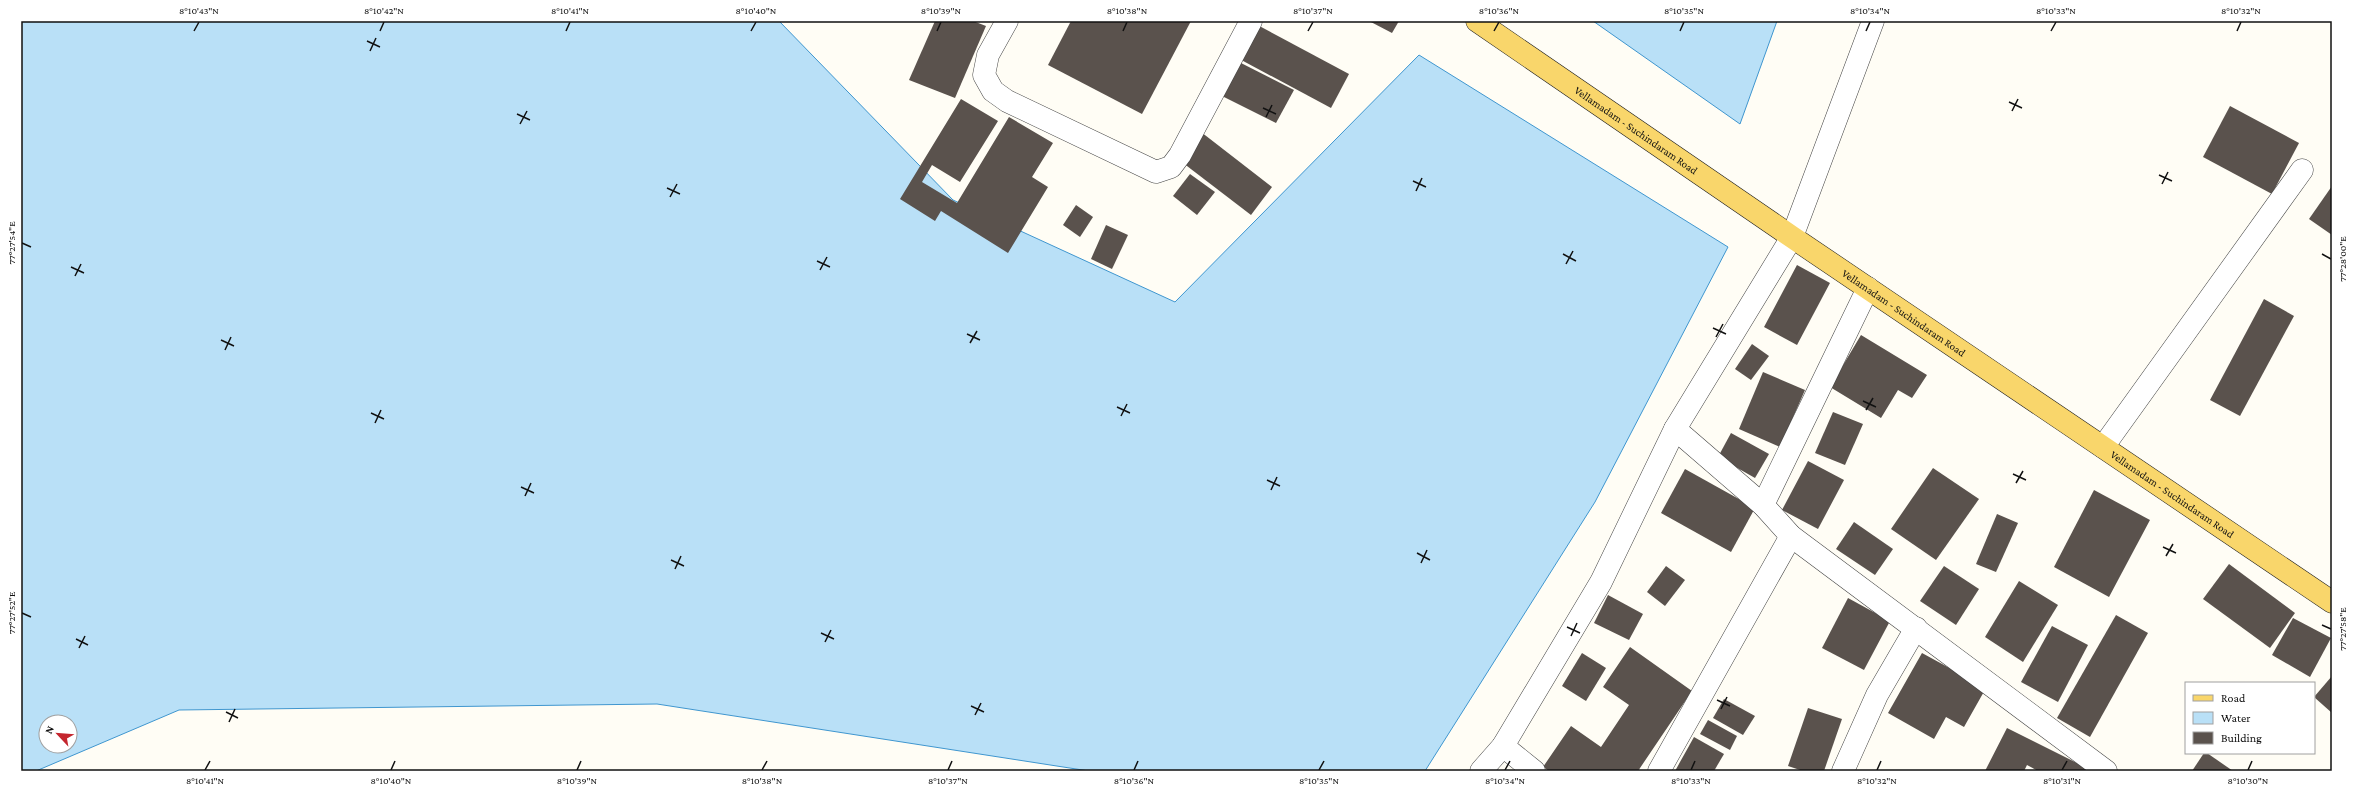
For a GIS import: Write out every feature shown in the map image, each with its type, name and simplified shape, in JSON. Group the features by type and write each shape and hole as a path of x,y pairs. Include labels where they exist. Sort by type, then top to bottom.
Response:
{"main road":[{"name":"Vellamadam - Suchindaram Road","path":"1477,21 1792,237 2332,602"}],"street":[{"path":"1007,21 988,55 985,68 984,75 993,91 1007,101 1156,172 1171,167 1180,155 1251,21"},
{"path":"1481,771 1503,746 1601,582 1676,429 1792,237 1873,21"},
{"path":"2103,447 2302,170"},
{"path":"1763,505 1868,288"},
{"path":"1676,429 1763,505 1791,536 2106,771"},
{"path":"1659,771 1791,536"},
{"path":"1843,771 1877,695 1916,628"},
{"path":"1503,746 1534,771"}],"water":[{"path":"21,21 779,21 953,200 1175,302 1419,55 1728,247 1595,502 1425,771 1089,771 657,704 179,710 78,753 78,714 38,714 38,754 76,754 36,771 21,771"},
{"path":"1593,21 1777,21 1740,124"}],"building":[{"path":"935,21 973,21 986,26 955,98 909,80"},
{"path":"1071,21 1191,21 1142,114 1048,65"},
{"path":"1250,21 1349,74 1331,108 1232,55"},
{"path":"1369,21 1399,21 1392,33"},
{"path":"1239,62 1294,90 1276,123 1222,96"},
{"path":"961,99 998,121 960,182 932,165 922,182 957,203 1009,117 1053,143 1032,177 1048,187 1008,253 941,211 935,221 900,199"},
{"path":"2230,106 2299,143 2272,194 2203,157"},
{"path":"1192,125 1272,187 1251,215 1170,153"},
{"path":"1190,174 1215,192 1197,215 1173,196"},
{"path":"2332,186 2332,235 2309,219"},
{"path":"1076,205 1093,217 1080,237 1063,225"},
{"path":"1106,225 1128,235 1112,269 1091,259"},
{"path":"1797,265 1830,283 1797,345 1764,327"},
{"path":"2264,299 2294,316 2240,416 2210,400"},
{"path":"1861,335 1927,375 1912,398 1898,390 1881,418 1830,387"},
{"path":"1752,344 1769,356 1751,380 1735,369"},
{"path":"1763,372 1805,390 1780,447 1739,429"},
{"path":"1833,412 1863,424 1845,465 1815,453"},
{"path":"1731,433 1769,454 1755,478 1718,457"},
{"path":"1808,461 1844,480 1818,529 1782,510"},
{"path":"1933,468 1979,499 1936,560 1891,529"},
{"path":"1685,469 1755,508 1731,552 1661,513"},
{"path":"2094,490 2150,520 2109,597 2054,567"},
{"path":"1997,514 2018,523 1996,572 1976,564"},
{"path":"1854,522 1893,549 1875,575 1836,549"},
{"path":"2229,564 2295,613 2270,648 2203,599"},
{"path":"1666,566 1685,580 1665,606 1647,592"},
{"path":"1944,566 1979,589 1956,625 1920,601"},
{"path":"2019,581 2058,605 2023,662 1985,637"},
{"path":"1608,595 1643,614 1629,640 1594,623"},
{"path":"1848,598 1890,621 1864,670 1822,648"},
{"path":"2116,615 2148,633 2090,737 2057,718"},
{"path":"2293,618 2331,638 2310,677 2272,655"},
{"path":"2052,626 2088,645 2058,702 2021,682"},
{"path":"1630,647 1692,691 1638,771 1549,771 1543,767 1571,726 1601,747 1629,705 1603,687"},
{"path":"1582,653 1606,668 1586,701 1562,686"},
{"path":"1922,653 1986,688 1964,727 1946,717 1934,739 1888,713"},
{"path":"2332,676 2332,713 2315,698 2315,696"},
{"path":"1724,699 1755,716 1743,735 1713,718"},
{"path":"1808,708 1842,719 1824,771 1803,771 1788,766"},
{"path":"1708,720 1737,736 1730,750 1700,734"},
{"path":"2007,728 2087,768 2086,771 2038,771 2027,765 2024,771 1985,771"},
{"path":"1694,737 1724,754 1714,771 1675,771"},
{"path":"2203,754 2208,754 2233,771 2192,771"}]}
